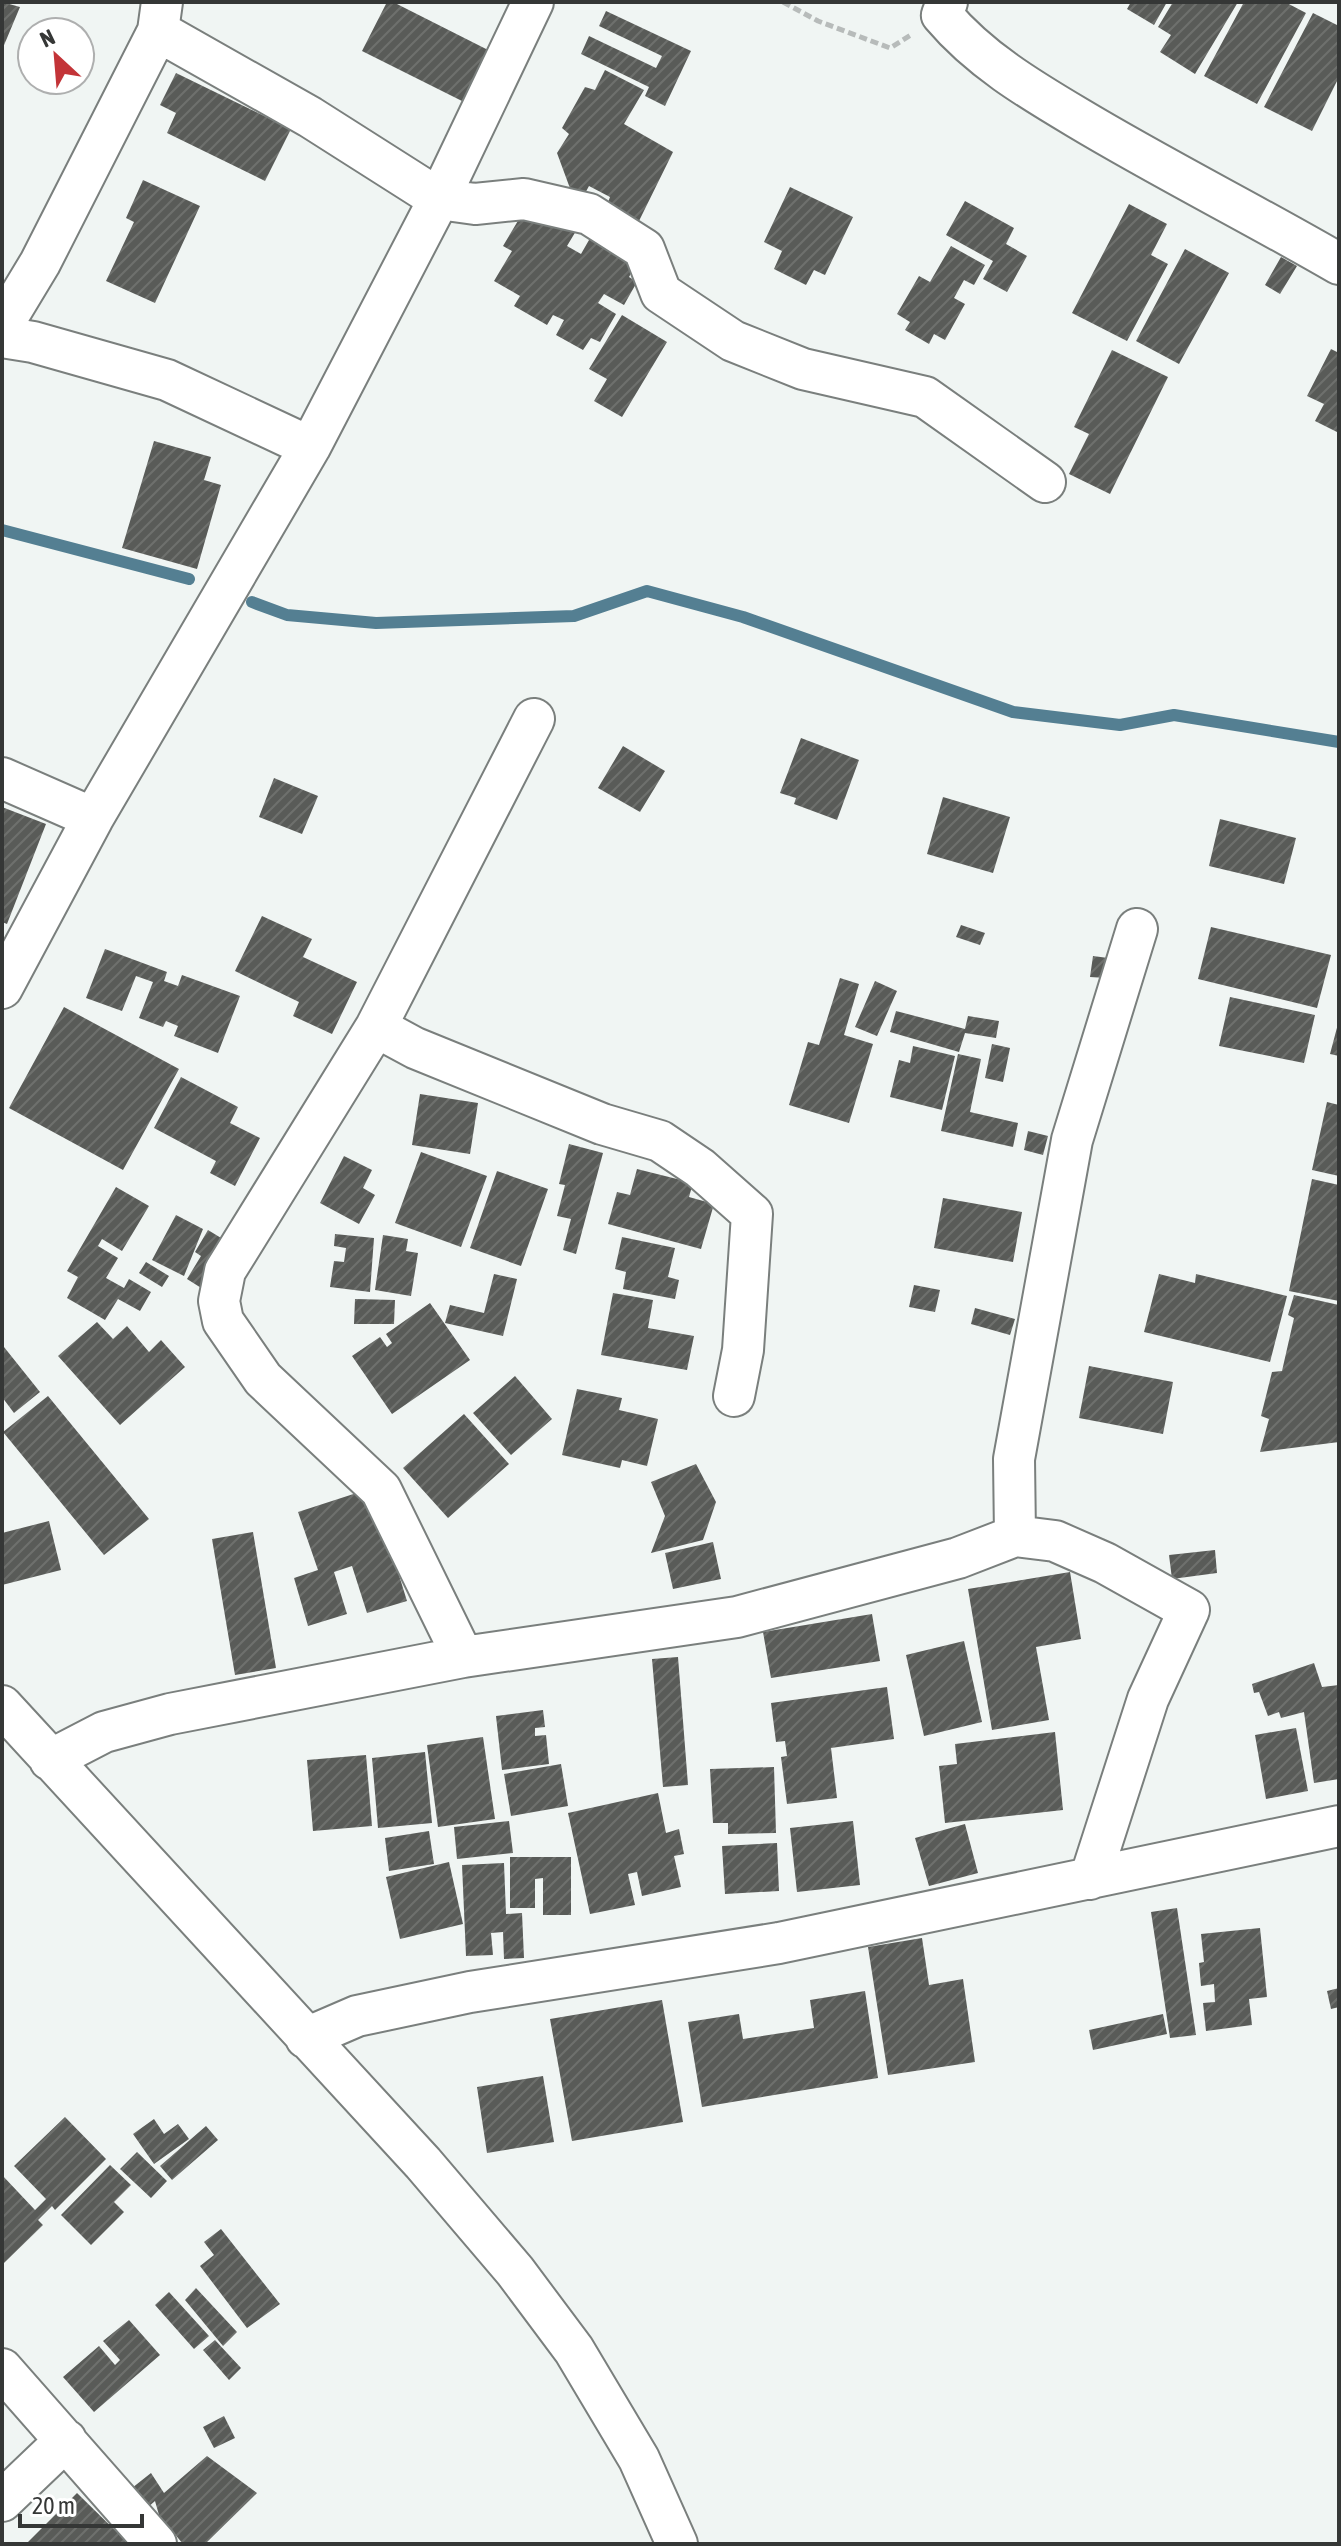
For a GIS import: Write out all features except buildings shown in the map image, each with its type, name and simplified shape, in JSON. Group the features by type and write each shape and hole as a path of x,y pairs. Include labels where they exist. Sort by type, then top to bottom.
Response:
{"street":[{"path":"2,988 93,818 310,447 439,199 533,2"},
{"path":"944,9 1014,79 1119,143 1339,264"},
{"path":"2,326 40,263 160,17 439,199 475,204 524,199 589,214 644,249 661,293 733,341 803,369 925,397 1045,482"},
{"path":"2,337 33,342 167,380 310,447"},
{"path":"463,1657 381,1490 263,1379 223,1321 219,1301 225,1271 376,1027 534,719"},
{"path":"2,778 93,818"},
{"path":"1015,1536 1014,1459 1072,1140 1137,929"},
{"path":"376,1027 415,1048 602,1124 660,1141 700,1168 752,1214 743,1350 734,1396"},
{"path":"50,1760 104,1732 170,1714 463,1657 737,1617 958,1558 1015,1536 1055,1541 1105,1563 1189,1610 1148,1699 1090,1879"},
{"path":"2,1706 423,2163 515,2271 574,2350 639,2459 671,2542"},
{"path":"306,2038 357,2016 470,1992 779,1943 1339,1826"},
{"path":"2,2369 156,2544"},
{"path":"2,2501 66,2440"}],"path":[{"path":"783,2 818,21 890,48 944,9"}],"waterway":[{"path":"2,530 189,579"},
{"path":"252,602 287,615 376,623 574,616 647,591 743,617 1013,712 1120,725 1174,715 1339,742"}]}
